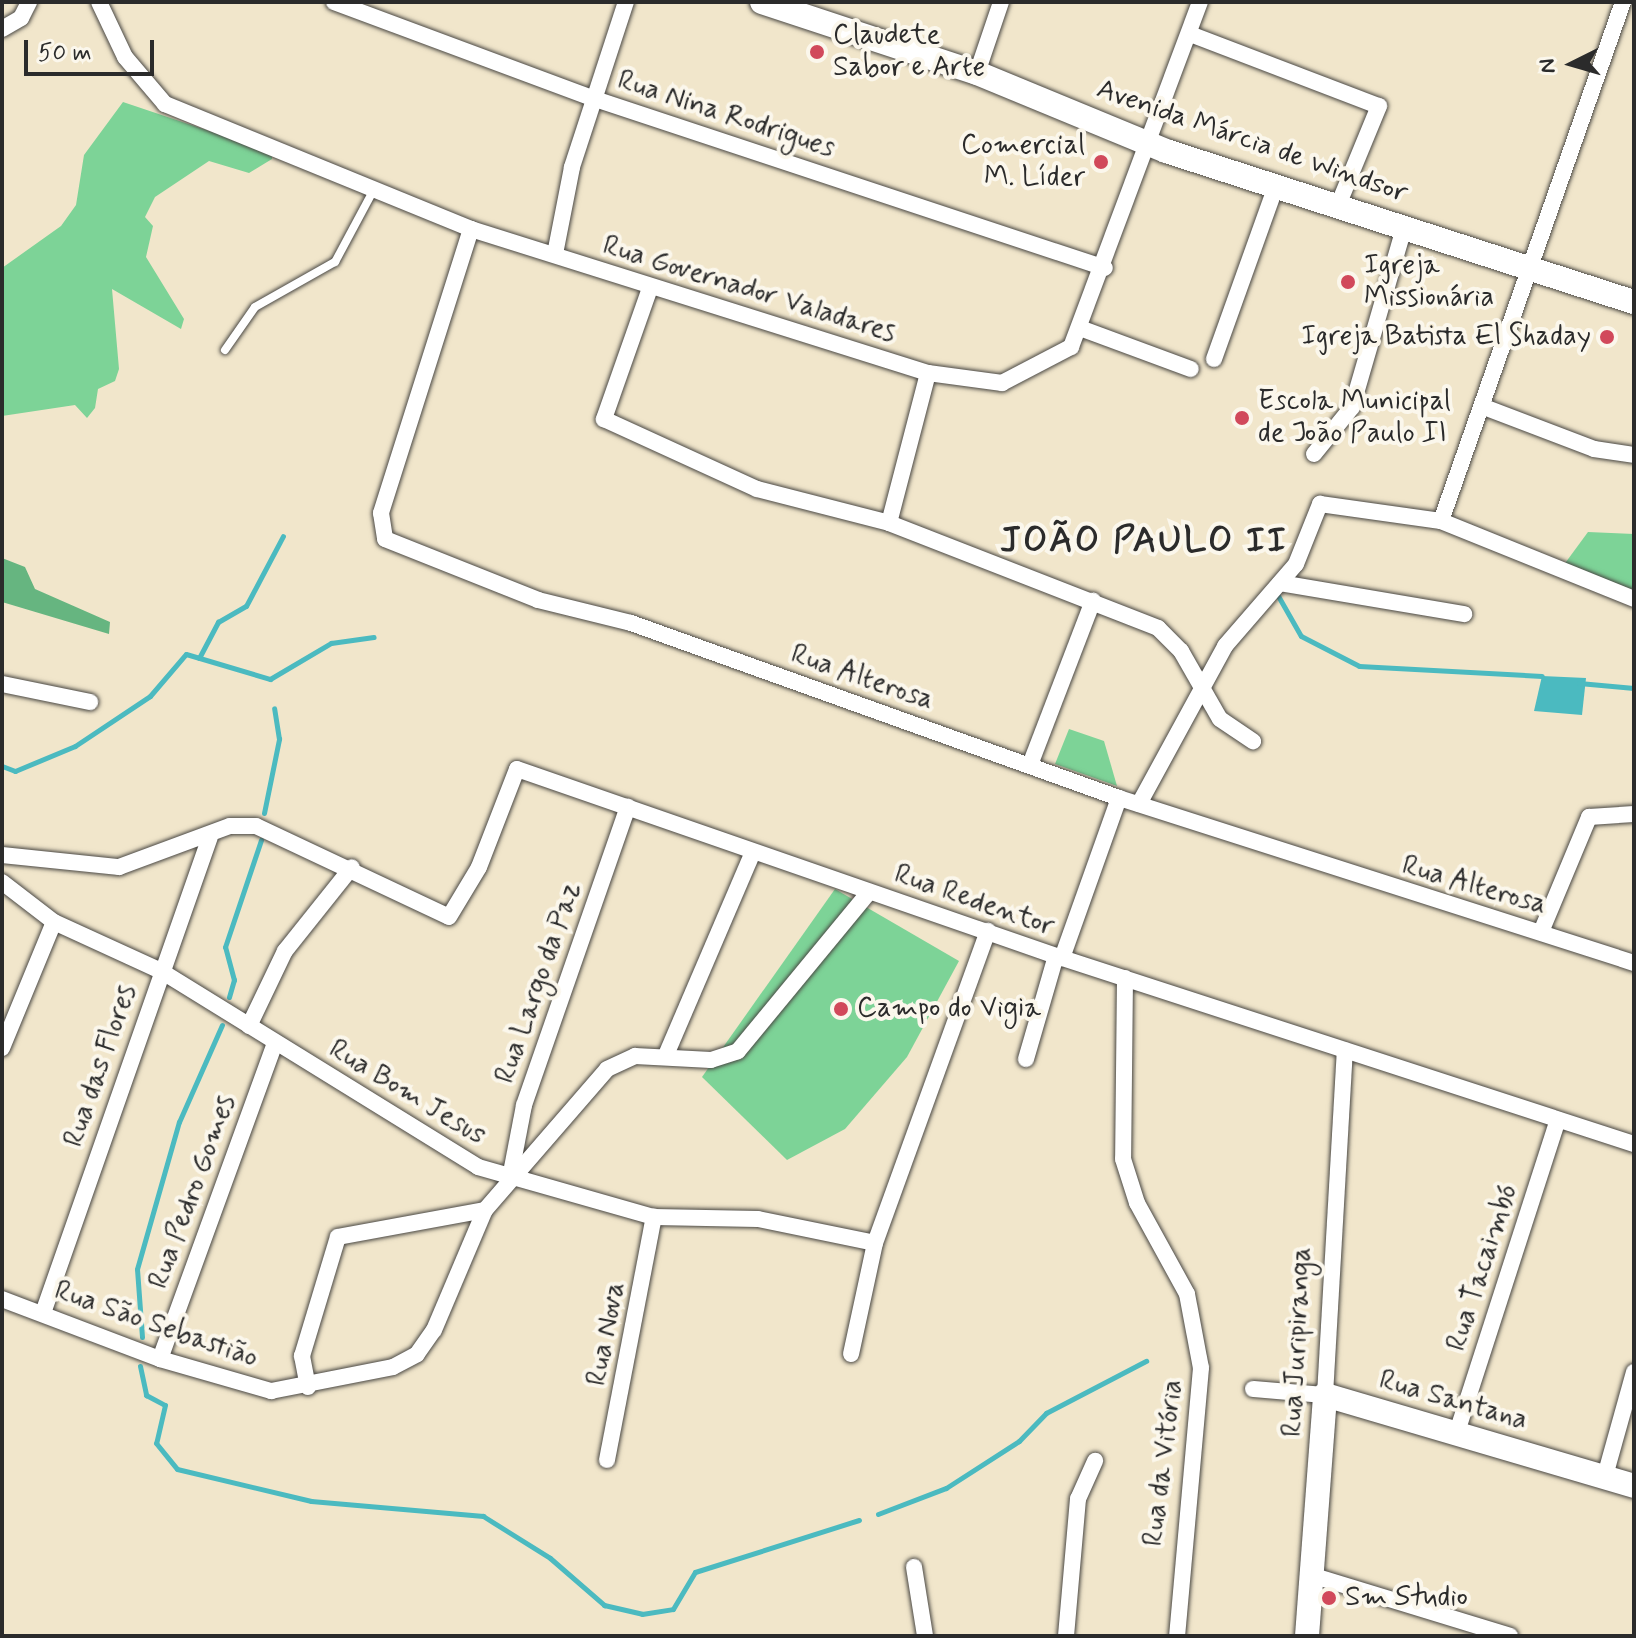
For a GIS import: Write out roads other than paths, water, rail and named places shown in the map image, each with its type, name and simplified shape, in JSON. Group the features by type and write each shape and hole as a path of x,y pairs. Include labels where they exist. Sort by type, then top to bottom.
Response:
{"street":[{"path":"2,29 21,18 29,2"},
{"path":"99,2 152,94 373,191 471,229"},
{"name":"Rua Nina Rodrigues","path":"334,2 595,99 1105,268"},
{"path":"555,254 572,167 626,2"},
{"name":"Avenida Márcia de Windsor","path":"762,2 806,8 977,73 1144,142 1276,186 1339,203 1534,271 1634,302"},
{"path":"977,73 1001,2"},
{"name":"Rua Governador Valadares","path":"471,229 555,254 649,291 928,373 1002,383 1020,379 1071,347 1105,268 1144,142 1190,34 1200,2"},
{"path":"1441,521 1534,271 1623,2"},
{"path":"1190,34 1379,106 1339,203"},
{"path":"1214,359 1276,186"},
{"path":"1314,454 1352,407 1405,225"},
{"name":"Rua Alterosa","path":"471,229 381,513 385,539 538,600 631,623 1119,798 1634,963"},
{"path":"649,291 604,419 757,489 889,523 1158,628 1201,683 1220,719 1253,741"},
{"path":"1080,328 1191,369"},
{"path":"889,523 928,373"},
{"path":"1484,407 1594,449 1634,455"},
{"path":"1139,804 1201,683 1241,623 1280,583 1306,545 1320,504 1441,521 1634,599"},
{"path":"1280,583 1464,614"},
{"path":"1030,765 1093,601"},
{"path":"2,684 90,702"},
{"name":"Rua Redentor","path":"352,867 449,917 479,867 517,769 1059,957 1634,1144"},
{"path":"1026,1059 1059,957 1119,798"},
{"name":"Rua Largo da Paz","path":"510,1179 524,1105 628,807"},
{"path":"1541,932 1589,817 1634,814"},
{"path":"2,855 119,867 210,837 256,826 352,867 285,951 249,1026"},
{"name":"Rua das Flores","path":"43,1313 210,837"},
{"path":"666,1055 753,852"},
{"name":"Rua Bom Jesus","path":"2,882 54,922 161,971 458,1159 510,1179 654,1217 758,1219 875,1243"},
{"name":"Rua São Sebastião","path":"2,1299 160,1359 271,1391 308,1387 393,1367 417,1354 485,1210 607,1069 635,1056 666,1055 711,1060 738,1051 869,892"},
{"path":"2,1048 54,922"},
{"path":"851,1354 875,1243 988,931"},
{"name":"Rua da Vitória","path":"1125,978 1123,1159 1137,1203 1187,1294 1201,1368 1177,1636"},
{"name":"Rua Pedro Gomes","path":"160,1359 275,1043"},
{"name":"Rua Juripiranga","path":"1307,1636 1314,1576 1345,1051"},
{"name":"Rua Tacaimbó","path":"1457,1432 1558,1120"},
{"path":"308,1387 302,1356 338,1237 485,1210"},
{"name":"Rua Nova","path":"607,1460 654,1217"},
{"path":"1605,1476 1634,1372"},
{"name":"Rua Santana","path":"1253,1389 1325,1395 1634,1486"},
{"path":"1066,1636 1078,1499 1095,1461"},
{"path":"914,1567 925,1636"},
{"path":"1314,1576 1510,1636"}],"lane":[{"path":"225,350 255,307 335,262 373,191"}],"water":[{"path":"1542,676 1586,678 1582,715 1534,711"}],"waterway":[{"path":"199,658 218,622 246,606 283,536"},
{"path":"1277,594 1301,636 1359,666 1542,676"},
{"path":"2,766 15,771 75,746 150,696 186,654 270,679 331,643 374,637"},
{"path":"1579,683 1634,688"},
{"path":"264,813 279,739 274,708"},
{"path":"229,997 234,980 225,947 261,840"},
{"path":"142,1337 137,1269 179,1122 222,1025"},
{"path":"878,1514 946,1488 1019,1441 1046,1413 1146,1361"},
{"path":"140,1366 146,1395 165,1405 156,1443 177,1469 311,1501 483,1516 550,1558 604,1605 642,1614 673,1609 695,1572 859,1520"}],"place":[{"name":"Claudete Sabor e Arte","path":"817,52"},
{"name":"Comercial M. Líder","path":"1101,162"},
{"name":"Igreja Missionária","path":"1348,282"},
{"name":"Igreja Batista El Shaday","path":"1607,337"},
{"name":"Escola Municipal de João Paulo II","path":"1242,418"},
{"name":"Campo do Vigia","path":"841,1009"},
{"name":"Sm Studio","path":"1329,1598"}],"district":[{"name":"JOÃO PAULO II","path":"1144,542"}]}
